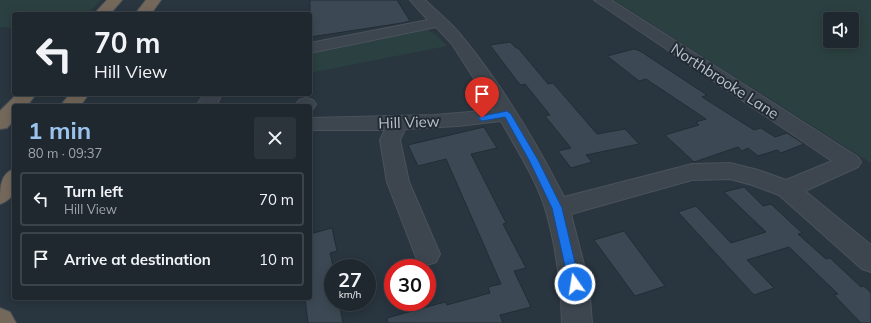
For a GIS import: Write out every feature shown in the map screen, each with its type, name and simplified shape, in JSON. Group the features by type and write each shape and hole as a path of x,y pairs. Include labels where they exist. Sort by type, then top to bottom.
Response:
{"highway":[{"path":"104,12 115,0"},
{"path":"145,12 154,0"},
{"path":"18,104 25,96"},
{"path":"72,104 78,96"},
{"path":"0,123 12,110"},
{"path":"0,195 12,180"}],"street":[{"path":"417,0 458,41 507,114 534,160 557,208 575,284 577,323"},
{"name":"Northbrooke Lane","path":"601,0 850,162 787,189"},
{"path":"312,48 440,22"},
{"name":"Hill View","path":"312,124 470,120 507,114"},
{"path":"398,123 390,140 398,182 427,254"},
{"path":"557,208 642,187 692,172 730,171 758,178 787,189 871,261"}],"green space":[{"path":"0,0 101,0 90,12 12,12 12,28 0,27"},
{"path":"614,0 871,0 871,163"},
{"path":"428,30 436,35 447,46 312,73 312,53"}],"building":[{"path":"310,0 397,0 410,21 312,37 312,12 310,12"},
{"path":"510,42 518,48 548,84 553,83 597,134 625,129 639,144 586,155 592,162 571,168 558,151 571,148 545,116 550,115 525,84 521,85 517,81 490,45"},
{"path":"634,49 640,51 707,95 702,97 754,130 761,128 775,137 787,133 804,144 781,153 777,150 758,156 748,148 742,151 738,147 694,162 665,135 699,125 696,122 706,119 646,79 639,81 607,56"},
{"path":"484,127 497,148 471,154 506,223 503,224 526,268 514,271 531,307 500,315 503,323 388,323 387,318 412,311 436,311 436,304 445,302 447,305 490,293 488,287 501,284 446,159 418,166 408,145"},
{"path":"744,187 763,206 771,204 802,233 798,234 826,259 830,258 861,287 864,286 871,293 871,323 861,323 834,295 838,294 789,247 747,260 774,288 754,295 678,212 696,206 731,243 766,232 724,192"},
{"path":"332,228 337,251 330,253 331,259 324,259 324,311 341,311 343,323 308,323 305,300 312,300 312,233"},
{"path":"624,231 665,286 635,296 594,240"}],"route":[{"path":"482,118 507,114 534,160 557,208 575,284"}]}
